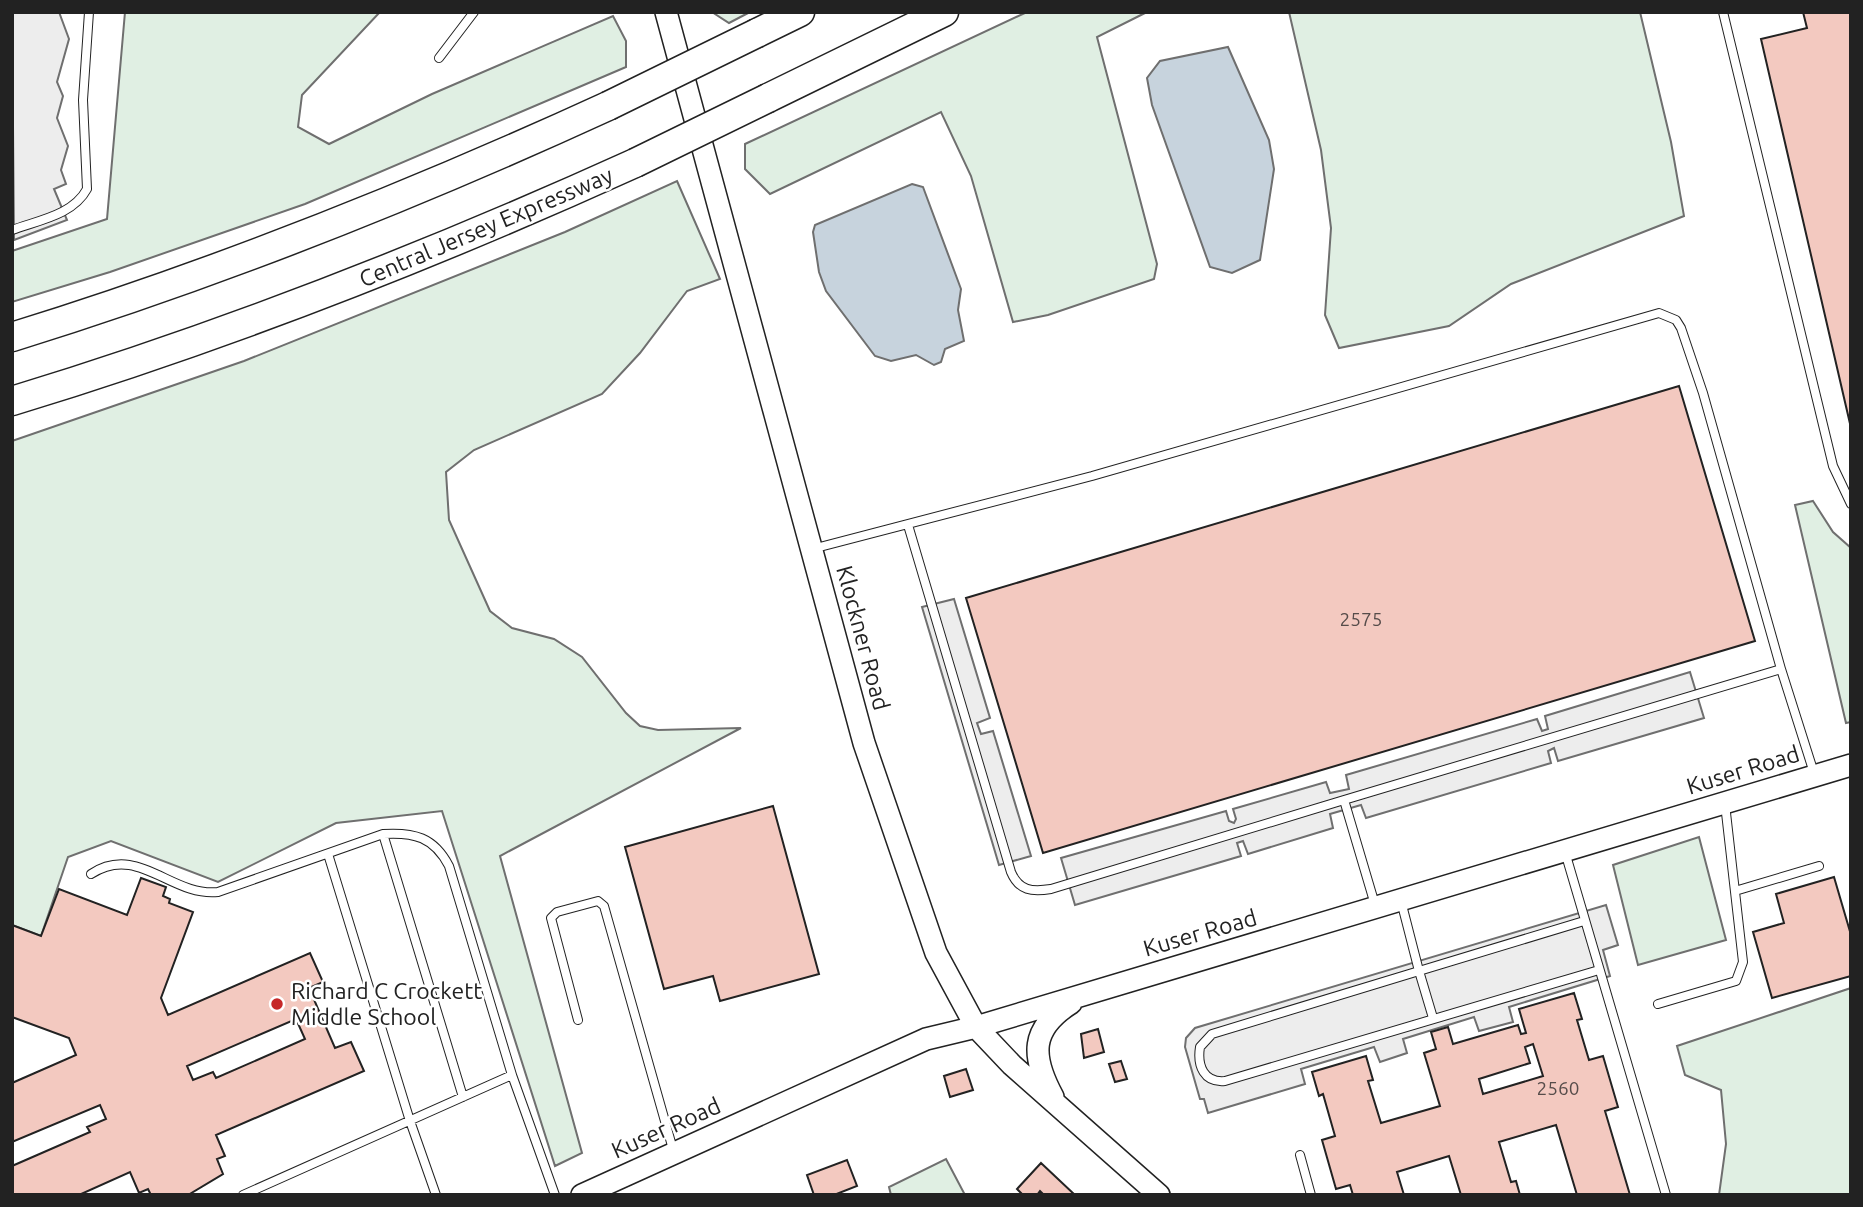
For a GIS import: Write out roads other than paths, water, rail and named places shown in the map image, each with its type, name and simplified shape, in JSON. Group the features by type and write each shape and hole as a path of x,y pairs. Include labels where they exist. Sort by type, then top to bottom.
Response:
{"highway":[{"path":"12,337 250,257 361,214 608,106 800,12"},
{"name":"Central Jersey Expressway","path":"12,401 198,342 385,272 635,163 944,12"}],"street":[{"name":"Klockner Road","path":"666,12 864,743 936,953 976,1027 1057,1105 1159,1195"},
{"name":"Kuser Road","path":"582,1195 926,1039 976,1027 1851,765"},
{"path":"1057,1105 1044,1079 1037,1051 1039,1036 1051,1016 1086,993"}],"lane":[{"path":"12,230 71,208 81,201 88,189 83,100 89,12"},
{"path":"439,58 474,12"},
{"path":"1723,12 1833,466 1851,504"},
{"path":"812,549 1105,472 1659,313 1676,320 1681,328 1703,393 1780,669 1815,776"},
{"path":"908,525 1011,872 1015,882 1024,889 1051,889 1780,669"},
{"path":"1344,800 1376,908"},
{"path":"1658,1004 1736,981 1743,962 1725,804"},
{"path":"91,874 104,865 127,864 143,867 204,894 218,892 383,834 408,832 428,839 440,850 449,866 512,1075 555,1195"},
{"path":"383,834 463,1097"},
{"path":"1565,852 1666,1195"},
{"path":"328,854 410,1121 436,1195"},
{"path":"1735,891 1819,866"},
{"path":"578,1020 551,918 558,912 598,901 604,906 674,1153"},
{"path":"1401,901 1433,1018"},
{"path":"1584,921 1212,1034 1200,1047 1200,1063 1210,1080 1225,1081 1599,970"},
{"path":"243,1195 512,1075"},
{"path":"1300,1155 1311,1195"}],"place":[{"name":"Richard C Crockett Middle School","path":"277,1004"}]}
